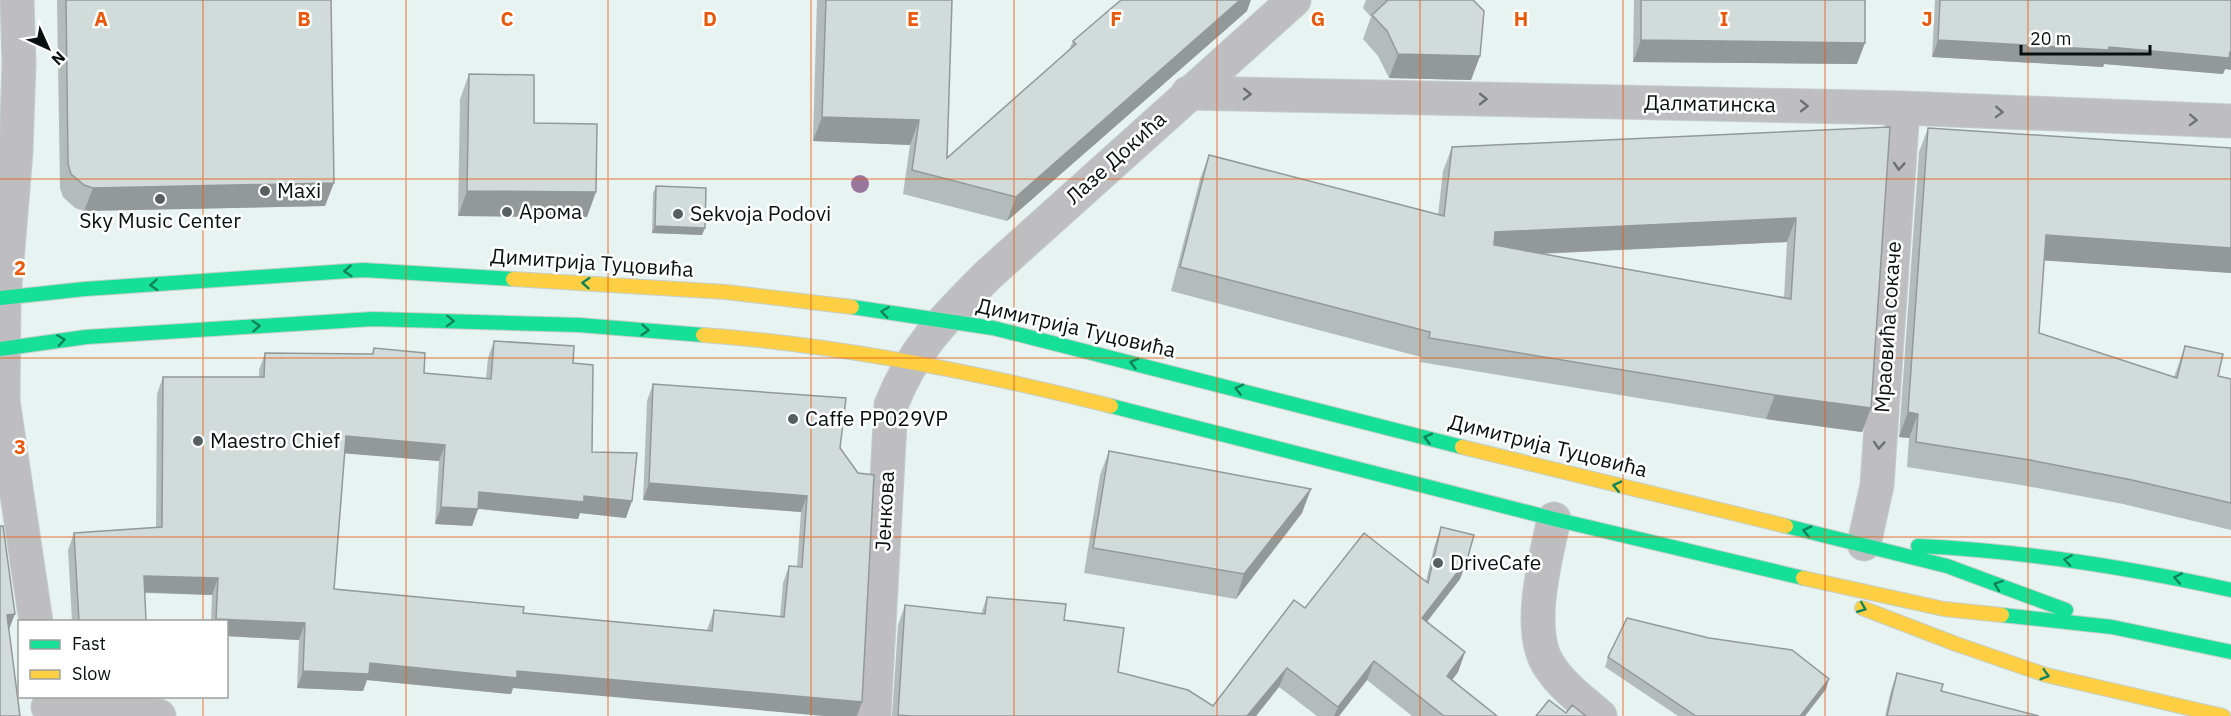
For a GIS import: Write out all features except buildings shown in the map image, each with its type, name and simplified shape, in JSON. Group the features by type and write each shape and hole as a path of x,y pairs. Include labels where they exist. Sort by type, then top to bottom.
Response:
{"main road":[{"name":"Димитрија Туцовића","path":"2,298 85,289 363,270 726,292 835,304 942,320 1023,335 1584,478 1864,544 1947,566 2112,627"},
{"name":"Димитрија Туцовића","path":"2,348 86,337 373,319 579,325 774,340 1020,383 1554,519 1944,609 2112,627 2231,652"},
{"path":"1864,544 1982,548 2126,568 2231,590"},
{"path":"1769,570 1956,644 2046,675 2223,716"}],"street":[{"path":"17,0 19,63 16,152 2,298 3,400 36,620"},
{"name":"Лазе Докића","path":"942,320 989,274 1188,93 1294,0"},
{"name":"Далматинска","path":"1188,93 1903,108 2231,121"},
{"name":"Мраовића сокаче","path":"1864,544 1877,485 1903,108"},
{"name":"Јенкова","path":"874,716 891,405 910,363 942,320"},
{"path":"1554,519 1540,585 1539,628 1542,647 1546,663 1558,678 1600,716"},
{"path":"48,706 159,716"}],"traffic: fast":[{"path":"0,298 85,289 363,270 513,279"},
{"path":"852,307 993,328 1462,447"},
{"path":"0,349 86,337 373,319 579,325 703,335"},
{"path":"1111,406 1554,519 1803,578"},
{"path":"1786,526 1947,566 2066,610"},
{"path":"1918,546 1958,548 2075,561 2231,590"},
{"path":"2002,615 2112,627 2231,652"}],"traffic: slow":[{"path":"513,279 726,292 852,307"},
{"path":"703,335 857,353 959,371 1111,406"},
{"path":"1462,447 1786,526"},
{"path":"1803,578 1944,609 2002,615"},
{"path":"1862,608 2046,675 2223,716"}],"place":[{"name":"Maxi","path":"265,191"},
{"name":"Sky Music Center","path":"160,199"},
{"name":"Арома","path":"507,212"},
{"name":"Sekvoja Podovi","path":"678,214"},
{"name":"Caffe PP029VP","path":"793,419"},
{"name":"Maestro Chief","path":"198,441"},
{"name":"DriveCafe","path":"1438,563"}]}
